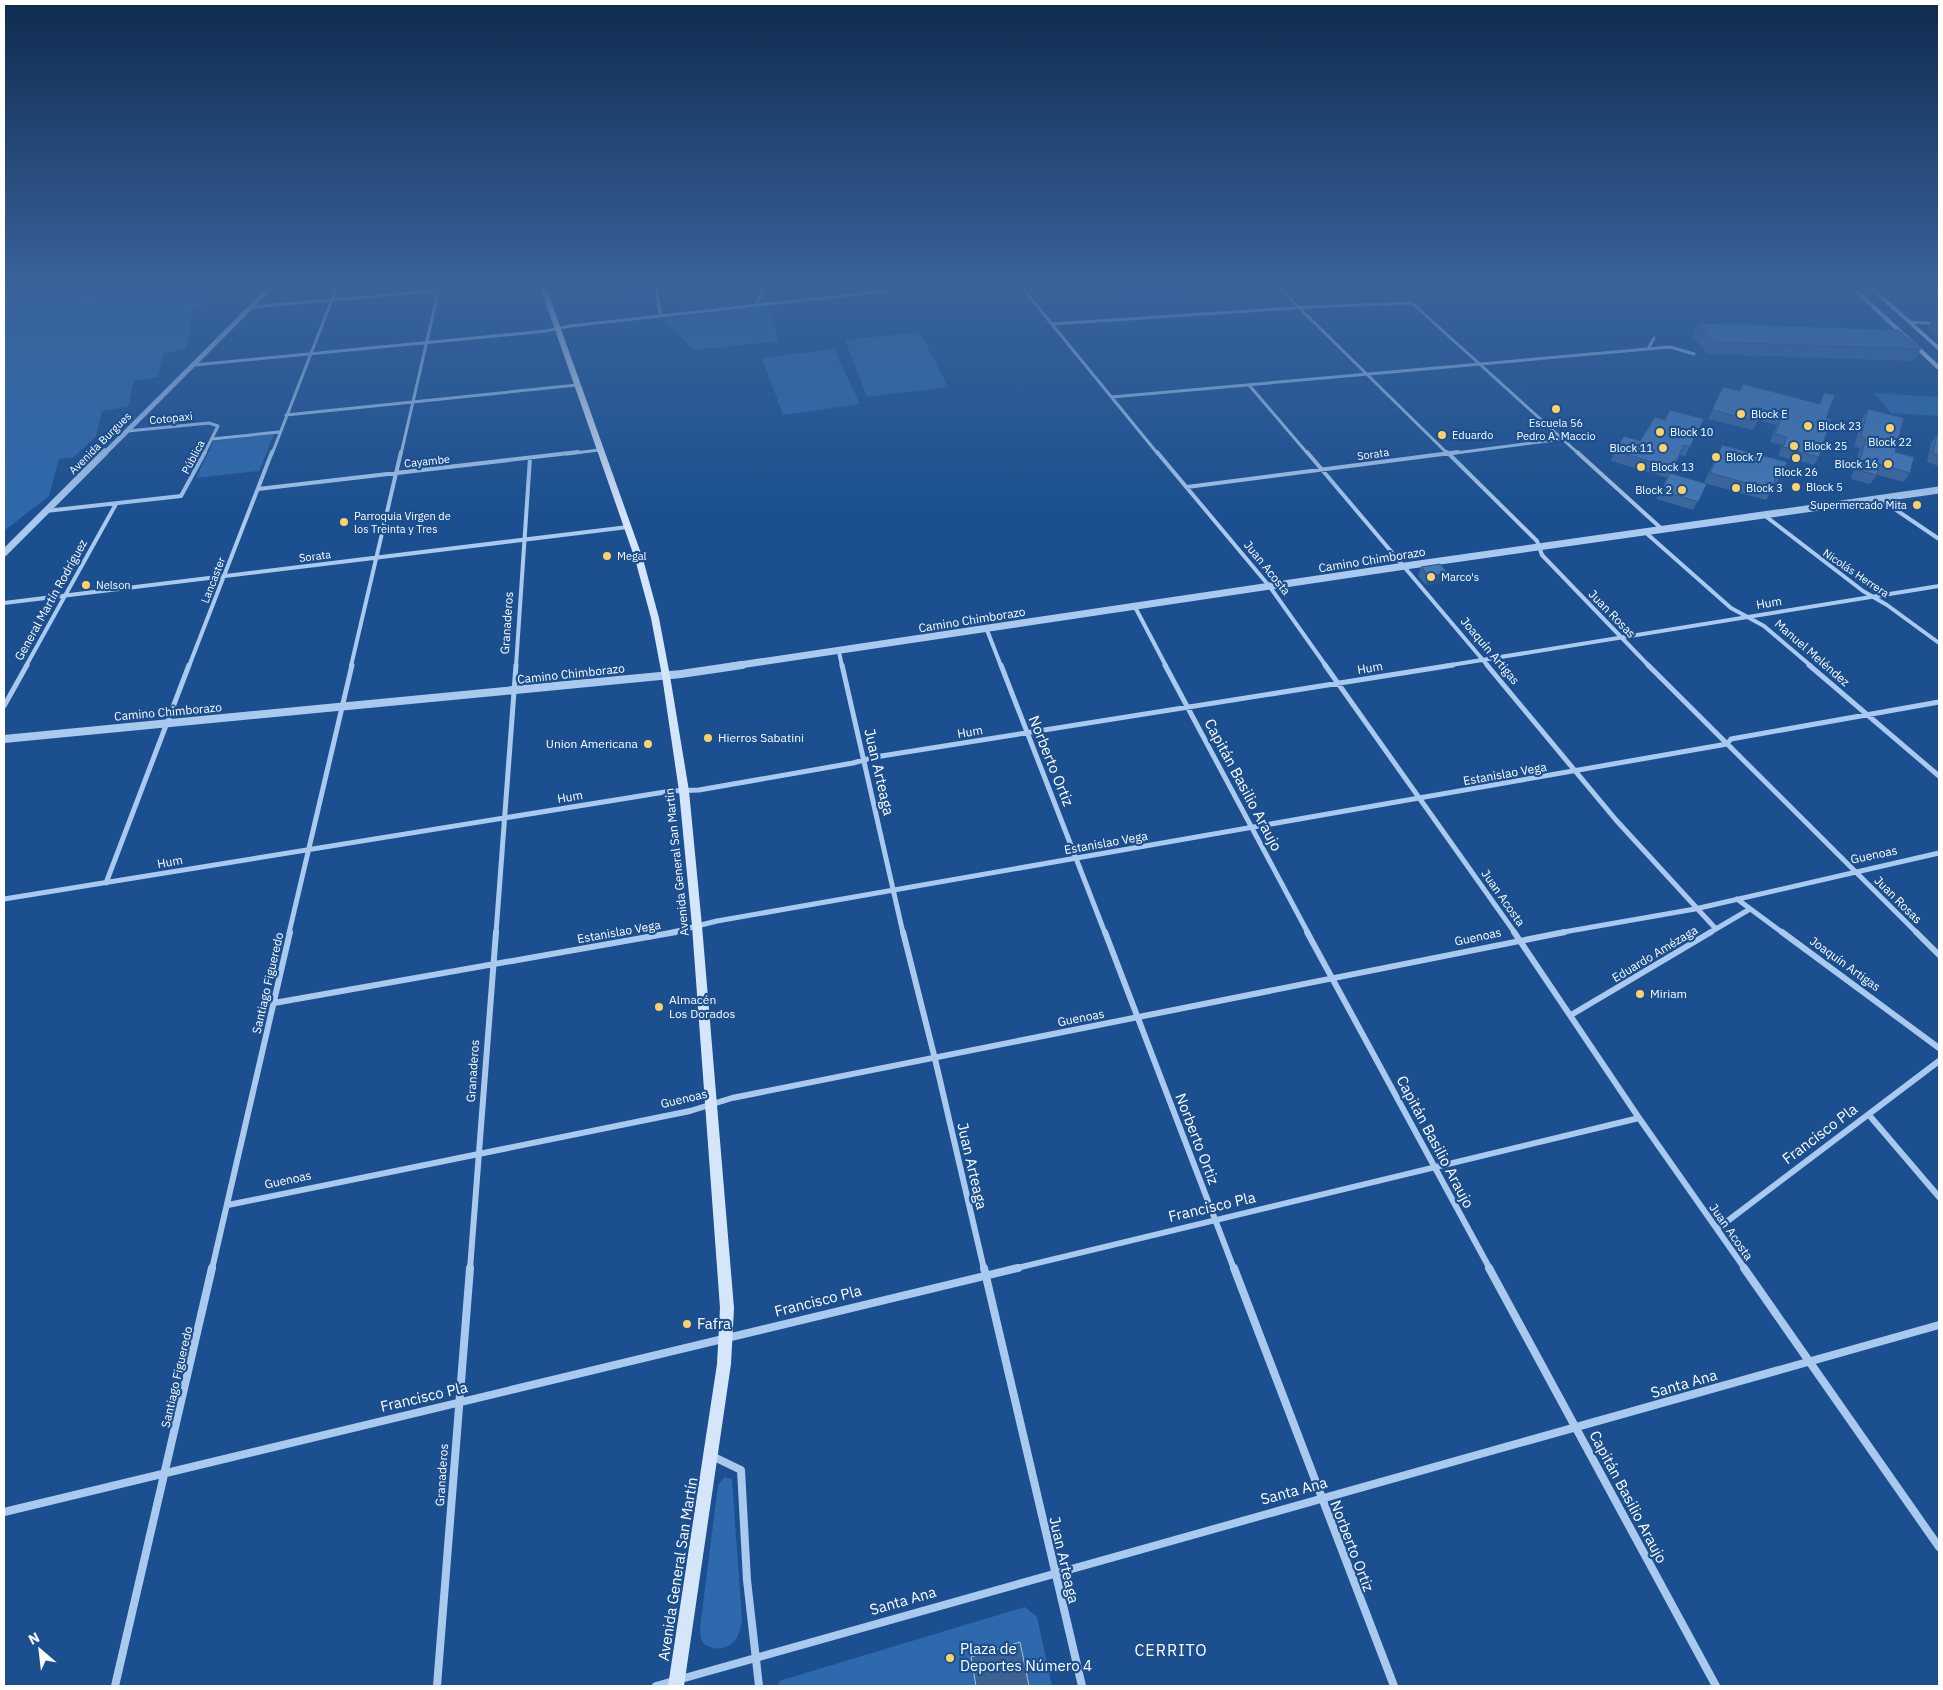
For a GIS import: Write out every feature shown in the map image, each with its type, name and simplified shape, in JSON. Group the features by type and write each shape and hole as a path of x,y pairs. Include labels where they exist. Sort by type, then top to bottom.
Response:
{"main road":[{"name":"Avenida General San Martín","path":"569,363 639,559 655,618 684,791 712,1104 727,1308 726,1338 711,1456 677,1683"}],"street":[{"name":"Avenida Burgues","path":"4,553 196,363"},
{"path":"194,365 215,363"},
{"name":"Lancaster","path":"106,883 306,363"},
{"name":"Santiago Figueredo","path":"116,1686 422,363"},
{"name":"Juan Acosta","path":"1084,363 1270,587 1340,683 1520,940 1639,1118 1939,1547"},
{"name":"Juan Rosas","path":"1356,363 1537,541 1542,555 1620,637 1939,955"},
{"path":"1112,397 1493,363"},
{"path":"1480,364 1663,530"},
{"path":"286,415 577,385"},
{"name":"Joaquín Artigas","path":"1249,385 1405,566 1576,772 1695,909 1716,930"},
{"name":"Cotopaxi","path":"128,430 216,424"},
{"name":"Pública","path":"116,504 181,496 212,439 218,426 216,424"},
{"path":"212,439 279,432"},
{"name":"Sorata","path":"1187,487 1562,439"},
{"name":"Cayambe","path":"258,489 599,450"},
{"name":"Granaderos","path":"437,1686 530,458"},
{"name":"Camino Chimborazo","path":"4,739 666,676 987,630 1405,566 1939,490"},
{"path":"1880,499 1939,539"},
{"path":"45,511 116,504"},
{"name":"General Martín Rodríguez","path":"4,706 116,504"},
{"name":"Nicolás Herrera","path":"1764,515 1827,564 1888,605 1939,643"},
{"name":"Sorata","path":"4,603 628,527"},
{"name":"Manuel Meléndez","path":"1645,532 1731,608 1764,626 1939,776"},
{"name":"Hum","path":"4,899 504,818 709,788 864,760 1939,586"},
{"name":"Capitán Basilio Araujo","path":"1135,607 1251,829 1716,1686"},
{"name":"Norberto Ortiz","path":"987,630 1394,1686"},
{"name":"Juan Arteaga","path":"839,652 892,891 935,1059 1082,1686"},
{"name":"Estanislao Vega","path":"274,1003 1076,858 1576,772 1727,744 1731,739 1939,702"},
{"name":"Guenoas","path":"228,1204 478,1152 690,1111 732,1098 935,1059 1520,940 1695,909 1854,870 1939,853"},
{"name":"Joaquín Artigas","path":"1737,899 1939,1048"},
{"name":"Eduardo Amézaga","path":"1571,1015 1750,909"},
{"name":"Francisco Pla","path":"1717,1229 1939,1061"},
{"path":"1869,1115 1939,1197"},
{"name":"Francisco Pla","path":"4,1512 1639,1118"},
{"name":"Santa Ana","path":"656,1686 677,1683 1054,1571 1577,1428 1939,1325"},
{"path":"711,1456 741,1470 748,1580 759,1686"}],"shaded area":[{"path":"4,363 162,363 158,377 134,381 128,407 102,411 96,436 74,457 59,459 49,496 4,531"},
{"path":"764,363 841,363 860,404 783,415"},
{"path":"854,363 936,363 948,387 867,397"},
{"path":"1874,393 1939,397 1939,416 1891,413"},
{"path":"274,434 259,471 196,478 214,441"},
{"path":"725,1477 732,1479 742,1620 741,1628 735,1640 730,1645 719,1648 704,1644 701,1639 700,1628 718,1485"},
{"name":"Plaza de Deportes Número 4","path":"1025,1607 1037,1617 1052,1686 779,1686 779,1681"},
{"path":"1020,1642 1029,1686 976,1686 971,1657"}],"building":[{"path":"1743,384 1820,404 1824,393 1835,395 1826,418 1831,419 1819,457 1783,447 1787,437 1775,434 1782,417 1762,412 1758,422 1712,410 1723,387 1740,391"},
{"path":"1868,409 1904,418 1895,452 1914,457 1910,473 1879,464 1877,475 1857,470 1866,439 1861,437"},
{"path":"1670,410 1704,419 1690,447 1684,445 1673,468 1615,451 1624,436 1640,441 1655,417 1665,420"},
{"path":"1937,434 1939,435 1939,455 1933,454"},
{"path":"1722,445 1787,462 1782,474 1777,473 1772,490 1710,473"},
{"path":"1670,473 1707,484 1698,502 1661,490"},
{"path":"1440,564 1448,573 1429,576 1421,567"}],"place":[{"name":"Escuela 56 Pedro A. Maccio","path":"1556,409"},
{"name":"Block E","path":"1741,414"},
{"name":"Block 23","path":"1808,426"},
{"name":"Block 22","path":"1890,428"},
{"name":"Block 10","path":"1660,432"},
{"name":"Eduardo","path":"1442,435"},
{"name":"Block 25","path":"1794,446"},
{"name":"Block 11","path":"1663,448"},
{"name":"Block 7","path":"1716,457"},
{"name":"Block 26","path":"1796,458"},
{"name":"Block 16","path":"1888,464"},
{"name":"Block 13","path":"1641,467"},
{"name":"Block 5","path":"1796,487"},
{"name":"Block 3","path":"1736,488"},
{"name":"Block 2","path":"1682,490"},
{"name":"Supermercado Mita","path":"1917,505"},
{"name":"Parroquia Virgen de los Treinta y Tres","path":"344,522"},
{"name":"Megal","path":"607,556"},
{"name":"Marco's","path":"1431,577"},
{"name":"Nelson","path":"86,585"},
{"name":"Hierros Sabatini","path":"708,738"},
{"name":"Union Americana","path":"648,744"},
{"name":"Miriam","path":"1640,994"},
{"name":"Almacén Los Dorados","path":"659,1007"},
{"name":"Fafra","path":"687,1324"},
{"name":"Plaza de Deportes Número 4","path":"950,1658"}],"district":[{"name":"CERRITO","path":"1171,1650"}]}
